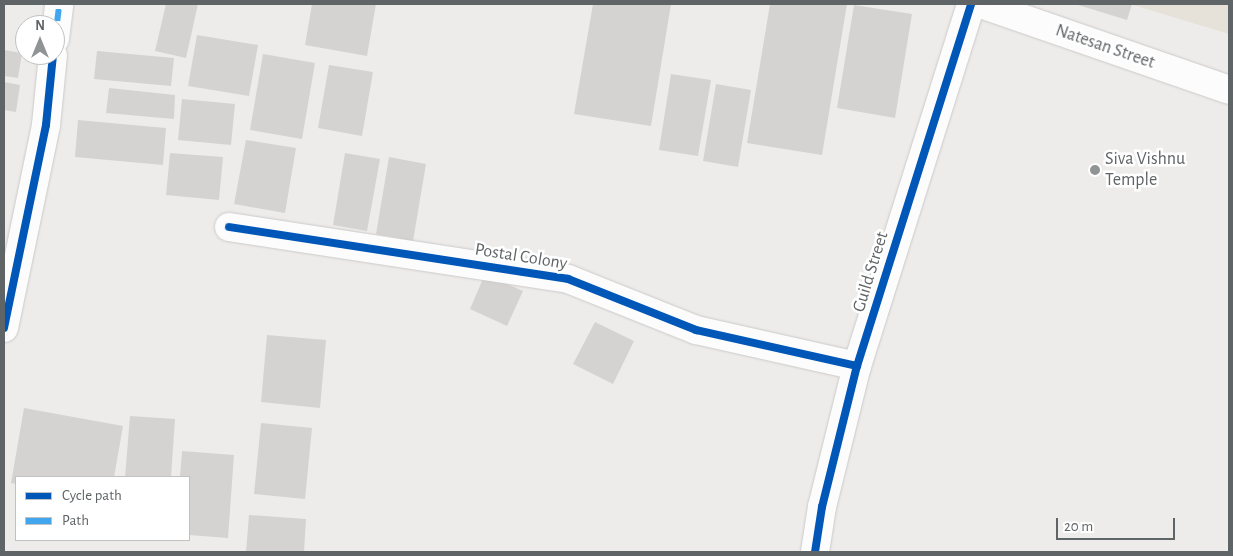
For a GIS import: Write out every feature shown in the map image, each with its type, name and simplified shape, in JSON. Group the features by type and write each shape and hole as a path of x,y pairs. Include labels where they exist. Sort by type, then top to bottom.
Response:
{"street":[{"name":"Guild Street","path":"815,552 822,507 857,366 971,4"},
{"name":"Natesan Street","path":"981,4 1229,90"},
{"path":"4,328 46,125 52,65"},
{"name":"Postal Colony","path":"229,227 568,279 696,330 857,366"}],"shaded area":[{"path":"1130,4 1229,4 1229,34"}],"building":[{"path":"166,4 198,4 186,58 155,51"},
{"path":"312,4 376,4 367,56 305,45"},
{"path":"593,4 671,4 651,126 574,114"},
{"path":"770,4 847,4 822,155 747,143"},
{"path":"1075,4 1132,4 1127,20"},
{"path":"854,5 912,14 895,118 837,108"},
{"path":"197,35 258,45 249,96 188,86"},
{"path":"4,50 15,52 15,65 20,65 18,78 4,76"},
{"path":"97,51 174,58 171,86 94,79"},
{"path":"263,54 315,63 302,139 250,130"},
{"path":"329,65 373,72 362,136 318,128"},
{"path":"671,74 711,80 698,156 659,150"},
{"path":"4,82 20,85 16,112 4,110"},
{"path":"716,84 751,90 738,167 703,161"},
{"path":"109,88 175,95 174,119 106,113"},
{"path":"182,99 235,104 231,145 178,140"},
{"path":"78,120 166,128 163,165 75,157"},
{"path":"246,140 296,148 285,213 234,204"},
{"path":"170,153 223,157 219,200 166,195"},
{"path":"345,153 380,159 367,231 333,225"},
{"path":"389,157 426,164 413,241 376,234"},
{"path":"485,274 523,291 507,326 470,309"},
{"path":"595,322 634,341 613,384 573,364"},
{"path":"267,335 326,340 320,408 261,402"},
{"path":"24,408 123,426 114,476 15,476 15,484 11,483"},
{"path":"130,416 175,419 171,476 125,476"},
{"path":"261,423 312,428 305,499 254,494"},
{"path":"182,451 234,455 228,538 190,535 190,476 180,476"},
{"path":"249,515 306,519 304,552 246,552"}],"marked path":[{"path":"58,15 59,4"}],"cycle path":[{"path":"815,552 822,507 857,366 971,4"},
{"path":"4,328 46,125 52,65"},
{"path":"229,227 568,279 696,330 857,366"}],"place":[{"name":"Siva Vishnu Temple","path":"1095,170"}]}
